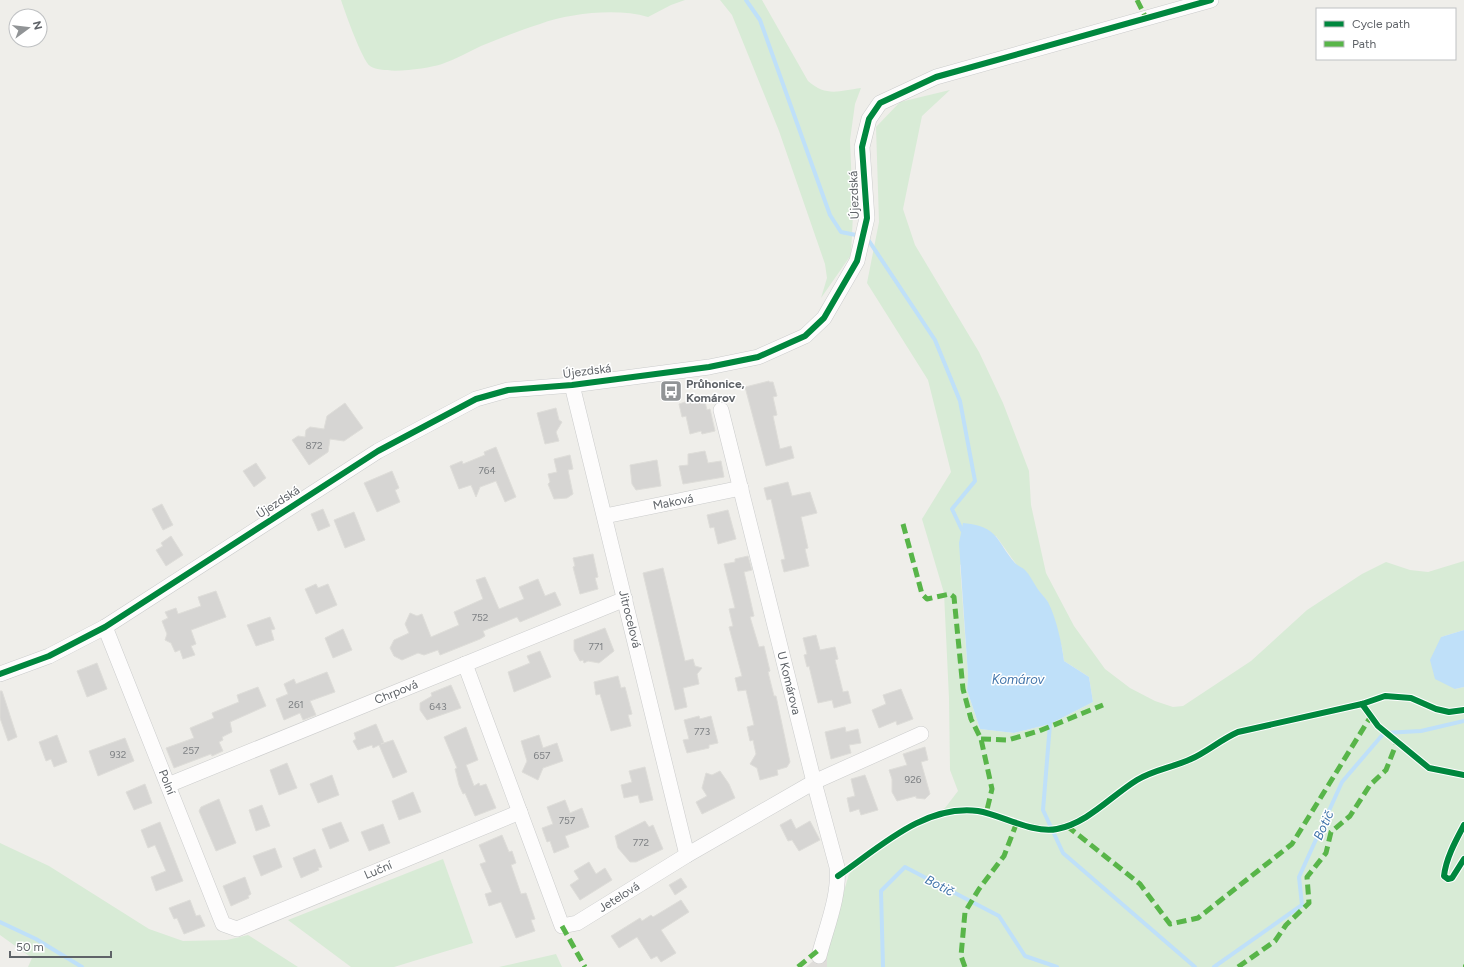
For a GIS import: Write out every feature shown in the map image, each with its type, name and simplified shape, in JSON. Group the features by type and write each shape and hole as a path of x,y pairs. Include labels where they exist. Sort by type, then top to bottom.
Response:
{"street":[{"name":"Újezdská","path":"0,674 49,656 105,627 378,451 476,398 508,390 572,384 708,367 758,357 805,336 824,318 857,261 868,218 862,146 869,118 880,103 936,78 1211,0"},
{"name":"Jitrocelová","path":"572,384 687,855"},
{"name":"U Komárova","path":"721,410 814,782 837,867 838,876 819,956"},
{"name":"Maková","path":"605,516 740,488"},
{"name":"Chrpová","path":"168,785 625,599"},
{"name":"Polní","path":"105,627 223,924 237,929"},
{"name":"Jetelová","path":"465,664 562,926 577,923 687,855 814,782 921,734"},
{"name":"Luční","path":"237,929 520,812"}],"shaded area":[{"path":"827,949 827,967 806,967 819,956"}],"green space":[{"path":"341,0 685,0 671,5 648,17 636,14 608,12 552,20 481,46 442,64 426,68 395,71 376,69 370,66 354,35"},
{"path":"720,0 762,0 808,81 815,86 833,92 861,88 855,104 850,140 853,214 851,255 821,298 827,278 825,264 779,131 732,15"},
{"path":"950,90 922,116 903,209 915,245 979,352 1003,403 1029,471 1031,505 1046,573 1074,626 1105,669 1130,688 1155,701 1173,707 1183,706 1251,661 1307,610 1362,574 1386,562 1410,570 1428,572 1464,561 1464,630 1441,637 1455,689 1464,687 1464,967 827,967 827,949 849,874 880,845 910,824 945,808 958,791 950,770 949,698 944,593 922,519 951,472 928,380 867,283 879,222 876,127 900,102","holes":["996,536 1016,564 1047,601 1053,615 1064,661 1089,677 1093,702 1050,724 1014,733 980,729 967,690 968,676 960,565"]},
{"path":"0,843 49,866 149,929 183,941 227,940 248,935 298,967 28,967 32,958 0,935"},
{"path":"443,859 473,943 394,967 351,967 288,920"},
{"path":"556,954 562,967 499,967"}],"water":[{"name":"Komárov","path":"963,523 984,527 990,531 1000,541 1015,563 1024,569 1028,574 1048,602 1054,615 1064,661 1089,677 1093,702 1050,724 1014,733 980,729 967,690 968,676 959,543"},
{"path":"1464,630 1464,687 1455,689 1435,679 1430,660 1441,637"}],"building":[{"path":"769,381 773,382 777,396 773,397 777,415 773,416 780,449 791,446 794,458 766,466 745,387"},
{"path":"690,394 695,400 704,398 707,410 710,409 715,431 702,434 701,431 690,434 686,416 682,417 679,404 688,401"},
{"path":"345,403 363,428 344,441 330,439 328,452 309,465 292,440 298,436 305,437 306,430 310,427 324,429 327,416"},
{"path":"556,408 559,420 562,422 556,432 559,441 545,444 537,413"},
{"path":"496,447 516,497 505,502 496,481 480,487 476,497 471,485 459,489 450,466 462,461 463,464 485,455 484,452"},
{"path":"705,451 708,463 721,461 724,477 683,484 679,466 688,465 688,454"},
{"path":"570,455 573,469 568,470 573,494 567,498 554,499 548,484 550,482 548,474 557,472 554,459"},
{"path":"657,460 661,486 636,490 632,484 630,465"},
{"path":"256,463 266,478 254,487 243,471"},
{"path":"392,471 399,488 395,490 400,502 377,512 364,483"},
{"path":"788,482 792,496 810,492 817,513 801,517 808,548 805,549 809,566 784,572 781,560 785,559 771,499 767,500 764,488"},
{"path":"162,504 173,525 163,530 152,509"},
{"path":"323,509 330,526 318,531 311,514"},
{"path":"728,510 736,539 718,544 714,527 710,528 707,515"},
{"path":"354,512 365,540 345,548 334,520"},
{"path":"171,536 183,555 166,566 156,550 163,546 161,543"},
{"path":"593,554 598,577 595,578 598,589 580,594 573,567 575,566 573,558"},
{"path":"748,556 752,570 744,572 754,616 750,617 759,647 764,646 770,671 768,672 774,696 776,696 790,762 787,767 777,770 778,775 760,780 757,768 750,764 756,754 753,740 750,741 747,727 754,725 746,690 738,691 735,678 742,676 729,627 733,626 729,609 735,608 724,564 735,562 735,559"},
{"path":"663,568 685,661 693,659 695,666 702,668 697,674 699,684 683,688 687,707 675,710 643,573"},
{"path":"485,577 499,609 524,599 519,587 538,579 545,596 555,592 561,605 520,622 517,617 483,631 485,636 480,639 440,655 438,650 424,655 418,653 402,660 394,656 390,648 394,640 409,633 405,624 410,613 417,616 422,614 431,637 459,625 454,612 483,599 476,580"},
{"path":"316,584 318,588 328,584 337,605 316,614 305,589"},
{"path":"216,591 226,617 191,630 196,644 191,646 195,655 183,659 180,650 175,652 171,643 165,640 167,634 162,621 168,618 165,612 176,608 178,614 201,606 198,597"},
{"path":"270,617 275,629 271,630 274,640 256,646 247,625"},
{"path":"605,628 614,651 599,663 588,661 584,663 583,660 580,661 574,650 574,640"},
{"path":"343,629 352,650 333,658 325,638"},
{"path":"816,635 820,650 835,647 838,659 835,660 843,692 848,691 851,703 834,708 832,700 818,703 809,666 807,667 804,655 807,654 803,638"},
{"path":"540,651 551,677 514,692 508,672 530,663 527,656"},
{"path":"97,663 107,689 87,697 77,671"},
{"path":"327,672 335,692 310,701 316,715 303,720 300,713 284,720 276,699 288,694 284,684 294,679 296,684"},
{"path":"618,676 621,688 625,687 632,714 628,715 631,726 611,731 600,694 596,695 594,682"},
{"path":"451,685 461,708 427,720 420,710 420,703 432,696 431,693"},
{"path":"258,687 266,706 230,722 232,732 222,737 223,740 219,742 223,751 174,768 166,748 194,738 190,728 214,718 212,713 239,702 237,695"},
{"path":"901,689 913,719 897,725 896,721 879,728 872,710 886,704 883,695"},
{"path":"0,691 2,691 17,737 8,741 0,718"},
{"path":"699,716 700,719 711,716 718,743 709,745 709,748 687,753 683,740 689,739 684,720"},
{"path":"376,724 384,743 393,740 407,772 393,778 379,745 373,748 372,745 358,750 353,741 356,739 354,733"},
{"path":"466,727 478,760 466,765 474,786 479,783 480,786 486,784 496,808 475,816 465,793 463,794 459,785 455,769 457,768 444,737"},
{"path":"845,727 846,732 858,729 861,743 849,745 851,753 831,759 825,732"},
{"path":"57,735 67,762 54,767 51,759 46,761 39,742"},
{"path":"539,735 543,748 557,743 563,761 543,768 538,780 522,772 527,761 521,741"},
{"path":"125,738 134,761 98,776 89,751"},
{"path":"925,747 928,760 921,762 930,794 925,799 916,798 916,796 897,801 892,792 892,779 889,770 907,765 903,754"},
{"path":"287,763 297,788 279,795 270,770"},
{"path":"645,767 653,800 640,803 638,795 624,798 621,785 632,782 629,771"},
{"path":"720,771 729,784 735,798 702,814 696,802 707,796 702,788 706,773 712,775"},
{"path":"332,775 339,795 318,803 310,784"},
{"path":"865,775 878,810 861,815 859,809 850,812 847,798 855,796 851,779"},
{"path":"145,784 152,803 134,810 126,792"},
{"path":"413,792 421,812 399,820 392,801"},
{"path":"219,799 236,843 216,851 199,811 201,807"},
{"path":"565,800 570,813 582,808 589,827 565,836 569,847 554,853 550,841 547,842 542,828 553,824 547,807"},
{"path":"262,805 270,826 256,831 249,810"},
{"path":"791,819 796,829 810,821 820,840 799,851 792,840 788,841 780,825"},
{"path":"645,821 649,827 653,825 663,849 636,862 630,862 618,848 615,836"},
{"path":"160,822 183,881 156,891 151,877 166,871 155,845 148,848 141,830"},
{"path":"341,822 349,841 330,849 322,829"},
{"path":"383,824 390,843 369,851 361,832"},
{"path":"502,835 509,852 512,851 516,863 511,865 521,894 526,893 535,919 531,920 535,931 516,938 501,902 489,906 485,894 492,892 480,864 486,862 479,845"},
{"path":"275,848 282,867 261,876 253,856"},
{"path":"315,849 322,867 318,868 319,870 301,878 293,858"},
{"path":"589,862 596,874 605,868 612,880 580,900 570,885 579,879 574,871"},
{"path":"245,877 251,894 248,896 249,898 231,906 223,886"},
{"path":"681,878 687,887 675,895 669,885"},
{"path":"190,900 196,916 200,915 205,926 184,934 177,918 174,919 169,908"},
{"path":"681,900 689,912 661,930 676,953 661,962 657,956 651,959 637,937 619,948 611,936 640,918 642,921 651,915 653,917"}],"waterway":[{"path":"746,0 760,20 830,215 841,232 861,236"},
{"path":"867,238 935,340 960,401 975,481 952,509 962,530"},
{"name":"Botič","path":"1214,967 1302,905 1299,877 1342,782 1384,733 1421,731 1464,721"},
{"path":"1050,724 1043,810 1063,853 1195,967"},
{"name":"Botič","path":"883,967 881,891 905,867 999,916 1025,956 1057,967"},
{"path":"0,922 36,939 82,967"}],"marked path":[{"path":"1137,0 1146,18"},
{"path":"903,524 922,594 927,599 950,594 954,597 963,689 971,719 981,739 992,789 986,814"},
{"path":"981,739 1008,740 1039,731 1103,705"},
{"path":"1067,826 1140,884 1170,924 1198,918 1292,844 1371,716"},
{"path":"1238,967 1275,941 1286,925 1309,903 1307,877 1326,853 1331,832 1350,816 1370,785 1386,770 1397,742"},
{"path":"965,967 961,956 965,912 979,889 1004,856 1017,822"},
{"path":"562,926 585,967"},
{"path":"798,967 821,948"}],"cycle path":[{"path":"0,674 49,656 105,627 378,451 476,399 508,390 572,385 709,367 758,357 805,336 824,318 857,261 867,218 862,147 869,119 880,103 936,77 1211,0"},
{"path":"838,876 903,830 939,814 958,811 978,811 1038,829 1048,830 1068,826 1089,815 1137,780 1191,759 1238,732 1362,704 1385,696 1411,698 1436,709 1449,712 1464,710"},
{"path":"1362,704 1378,726 1429,768 1464,775"},
{"path":"1464,825 1449,856 1444,876 1448,879 1452,878 1464,859"}],"place":[{"name":"Průhonice, Komárov","path":"671,391"}]}
